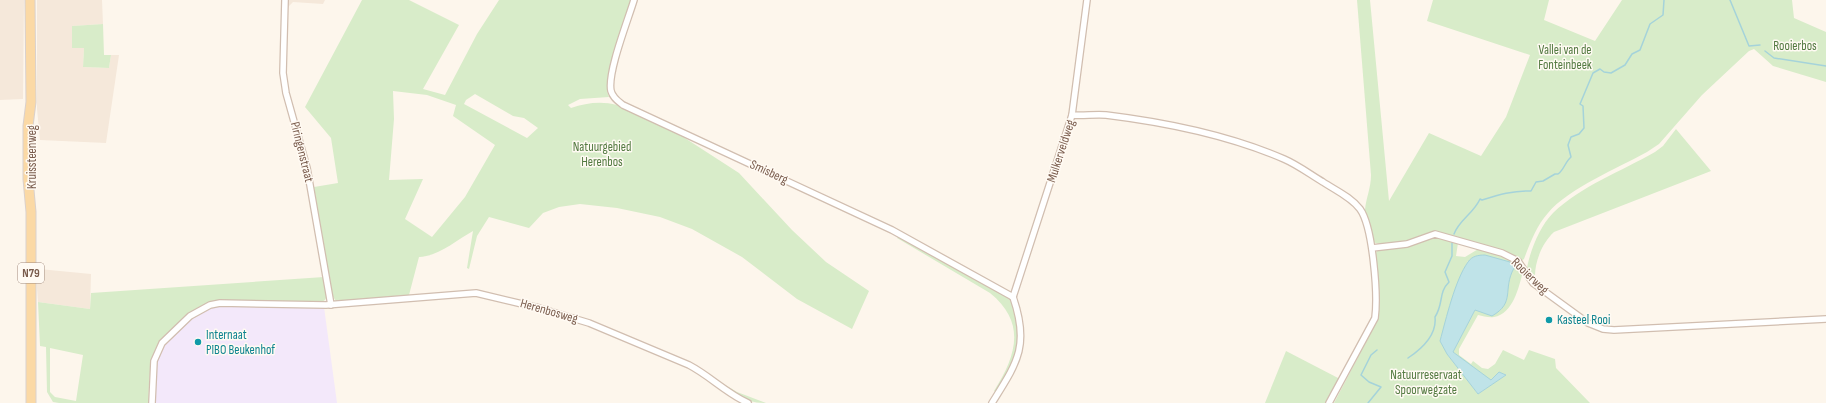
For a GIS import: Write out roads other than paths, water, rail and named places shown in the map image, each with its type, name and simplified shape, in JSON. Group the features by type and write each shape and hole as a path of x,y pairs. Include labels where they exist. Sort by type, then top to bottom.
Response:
{"main road":[{"name":"Kruissteenweg","path":"30,0 31,102 28,126 28,179 31,212 31,403"},
{"name":"Kruissteenweg","path":"32,333 37,403"}],"street":[{"name":"Piringenstraat","path":"285,0 283,73 286,93 307,168 331,305"},
{"name":"Smisberg","path":"634,0 617,55 610,84 613,96 619,102 892,230 1013,297"},
{"name":"Mulkerveldweg","path":"1013,297 1072,115 1087,0"},
{"path":"1072,115 1104,115 1158,123 1234,141 1284,159 1350,199 1360,208 1366,219 1372,248 1377,305 1375,318 1329,403"},
{"name":"Rooierweg","path":"1372,248 1407,244 1435,234 1502,253 1518,261 1533,283 1560,304 1588,323 1603,329 1614,330 1826,319"},
{"name":"Herenbosweg","path":"152,403 154,361 162,343 190,316 210,305 236,302 269,305 331,305 465,293 488,295 589,323 643,344 700,370 736,398 748,403"},
{"path":"992,403 1010,374 1020,349 1021,326 1013,297"}],"water":[{"path":"1485,255 1510,262 1514,268 1504,306 1492,316 1475,310 1453,352 1491,380 1499,372 1506,375 1478,394 1447,354 1440,341 1451,300 1463,270 1471,258"}],"waterway":[{"path":"1454,234 1456,229 1480,199 1482,200 1512,192 1531,191 1536,182 1543,181 1560,172 1571,157 1568,145 1571,137 1579,134 1584,128 1583,106 1580,104 1593,73 1600,69 1604,72 1611,73 1625,65 1632,54 1640,50 1650,24 1663,15 1664,0"},
{"path":"1730,0 1749,46 1760,45"},
{"path":"1765,51 1774,58 1826,66"},
{"path":"1408,358 1424,345 1434,330 1435,317 1438,312 1443,290 1449,282 1445,272 1452,256 1452,243"},
{"path":"1368,403 1381,387 1369,382 1361,375 1371,355 1377,350"}],"place":[{"name":"Kasteel Rooi","path":"1549,320"},
{"name":"Internaat PIBO Beukenhof","path":"198,342"}],"park label":[{"name":"Rooierbos","path":"1795,46"},
{"name":"Vallei van de Fonteinbeek","path":"1565,58"},
{"name":"Natuurgebied Herenbos","path":"602,154"},
{"name":"Natuurreservaat Spoorwegzate","path":"1426,382"}]}
